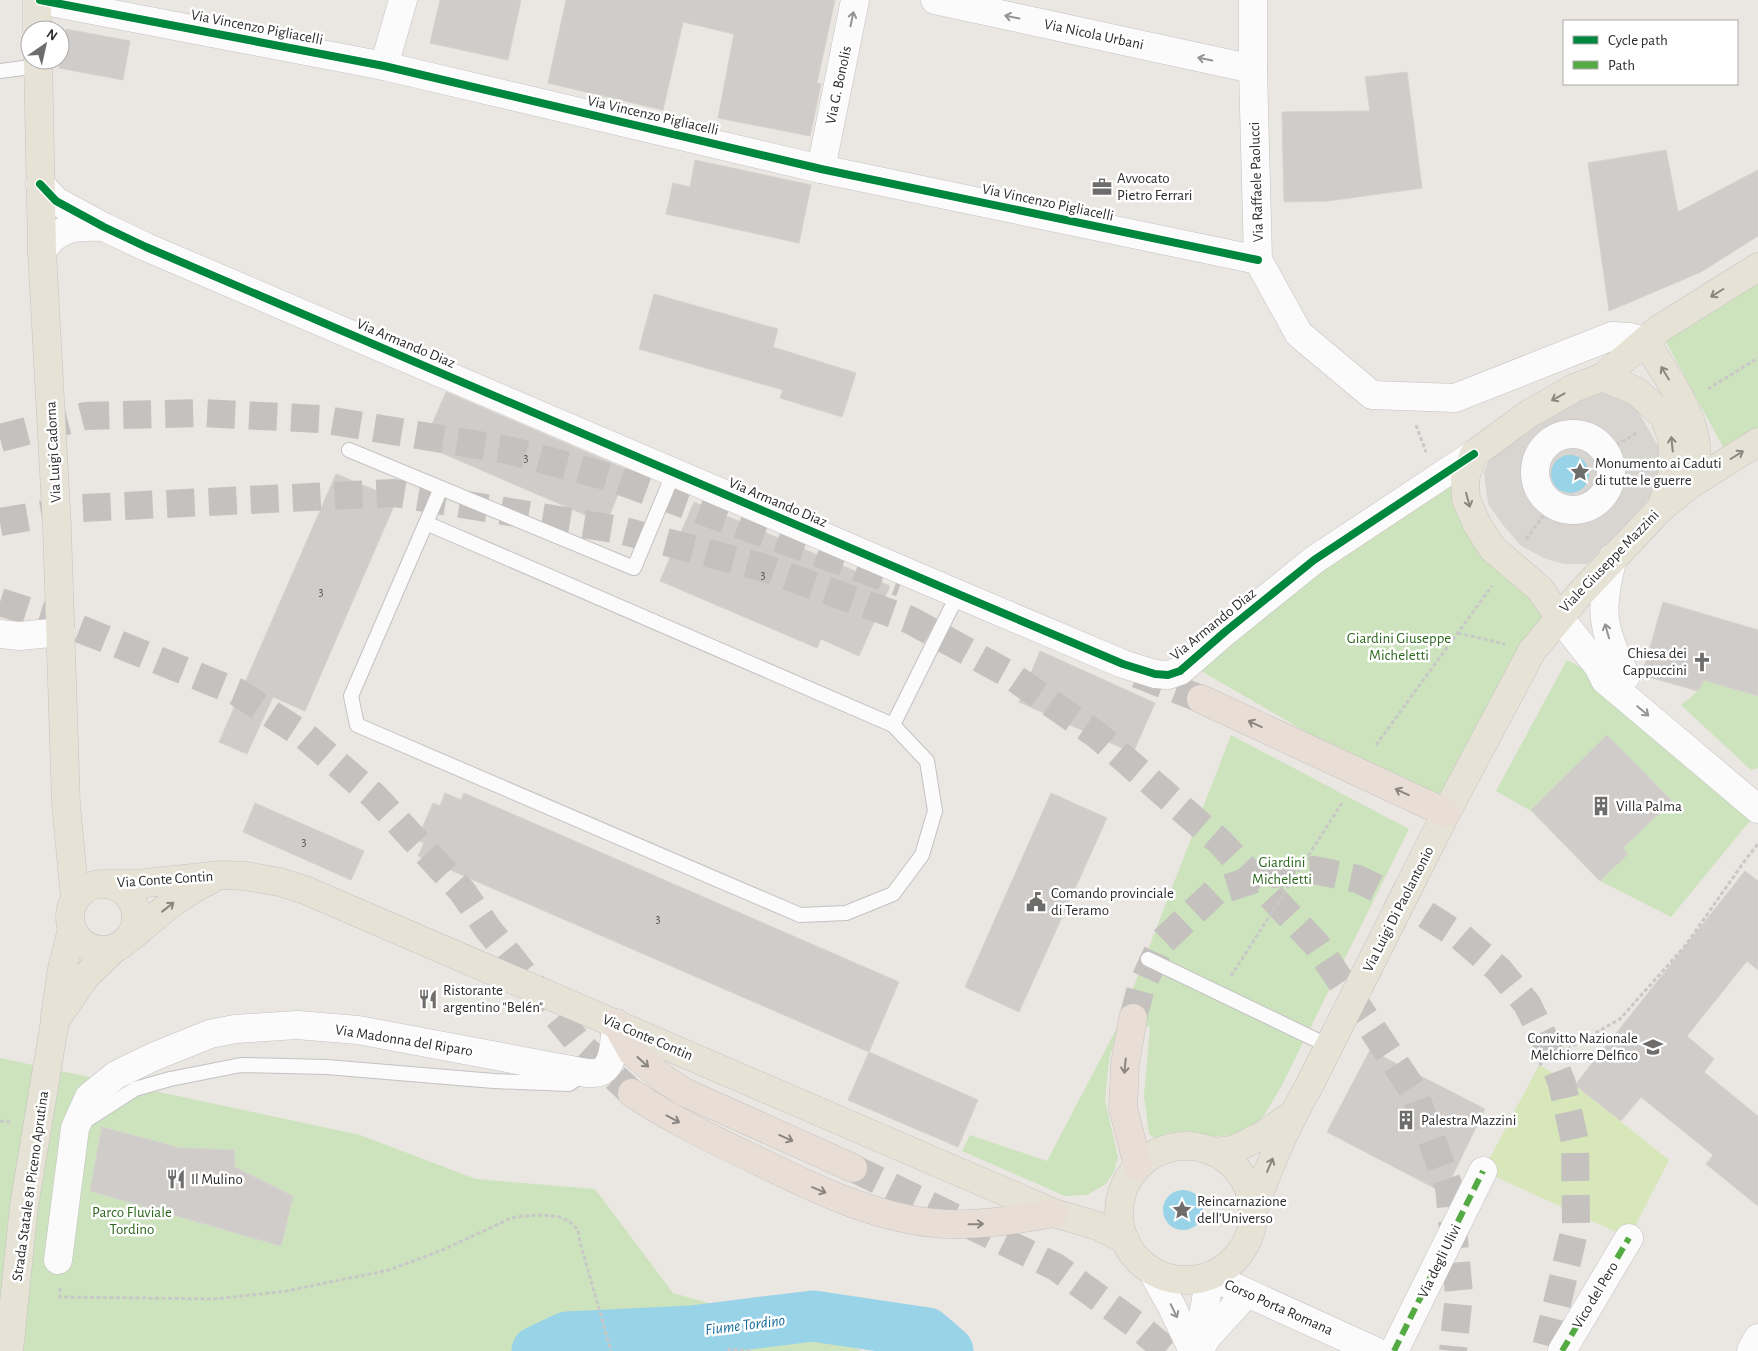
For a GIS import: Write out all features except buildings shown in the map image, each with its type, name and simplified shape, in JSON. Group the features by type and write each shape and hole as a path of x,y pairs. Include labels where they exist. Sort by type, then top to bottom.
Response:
{"highway":[{"path":"1201,699 1446,813"},
{"path":"1133,1018 1125,1064 1123,1108 1138,1166"},
{"path":"616,1023 632,1052 664,1079 684,1092 853,1168"},
{"path":"632,1093 683,1124 807,1185 899,1218 935,1223 980,1224 1062,1216"}],"main road":[{"path":"38,20 39,0"},
{"name":"Via Luigi Cadorna","path":"38,70 42,251 57,528 65,795 68,845 75,899"},
{"path":"1474,454 1530,413 1574,388 1602,377 1659,329 1758,267"},
{"path":"1645,341 1684,404 1695,436 1697,460 1691,484"},
{"path":"1602,377 1636,391 1664,416 1672,438 1674,470 1661,508"},
{"name":"Viale Giuseppe Mazzini","path":"1474,454 1466,478 1466,499 1477,524 1492,548 1519,562 1559,616 1661,508 1691,484 1758,442"},
{"path":"1519,562 1548,587 1578,596"},
{"name":"Via Luigi Di Paolantonio","path":"1253,1211 1292,1115 1329,1046 1446,813 1532,651 1559,616"},
{"name":"Via Luigi Cadorna","path":"68,845 84,871 104,883"},
{"name":"Via Conte Contin","path":"55,1021 85,977 122,943 195,888 220,875"},
{"name":"Via Conte Contin","path":"104,883 137,884 220,875 246,876 280,882 305,890 1062,1216 1098,1226 1125,1240"},
{"path":"104,883 118,886 127,892 133,900 137,920 134,929 122,943 105,950 85,945 72,929 70,919 71,908 81,891 90,886 104,883"},
{"name":"Strada Statale 81 Piceno Aprutina","path":"9,1351 24,1206 62,969 72,929"},
{"path":"1213,1152 1233,1150 1263,1135 1292,1115"},
{"path":"1193,1146 1213,1152 1226,1159 1246,1182 1251,1196 1253,1211 1252,1227 1247,1243 1238,1257 1225,1269 1210,1276 1196,1280 1166,1278 1152,1271 1136,1258 1125,1240 1120,1218 1121,1196 1127,1180 1138,1166 1154,1154 1173,1147 1193,1146"},
{"path":"1062,1216 1092,1214 1121,1196"}],"street":[{"name":"Via Vincenzo Pigliacelli","path":"39,0 384,66 821,169 1258,260"},
{"path":"384,66 403,0"},
{"name":"Via G. Bonolis","path":"821,169 855,0"},
{"name":"Via Nicola Urbani","path":"935,0 1253,69"},
{"name":"Via Raffaele Paolucci","path":"1254,0 1253,69 1258,260 1299,334 1372,394 1455,398 1612,336 1630,337 1645,341"},
{"name":"Via Armando Diaz","path":"40,184 56,200 104,227 146,247 1123,664 1155,674 1168,675 1180,671 1314,560 1474,454"},
{"path":"42,251 49,240 66,230 81,226 104,227"},
{"path":"1562,436 1580,436 1597,443 1605,452 1610,464 1611,476 1607,489 1600,500 1589,507 1577,510 1564,509 1552,504 1543,495 1535,473 1540,455 1552,441 1562,436"},
{"path":"1613,558 1604,599 1604,621 1613,650 1626,676"},
{"path":"1559,616 1598,666 1606,680 1758,809"},
{"path":"0,634 19,636 61,632"},
{"path":"586,1073 596,1048 616,1023"},
{"name":"Via Madonna del Riparo","path":"58,1260 76,1128 90,1097 116,1075 183,1043 210,1034 235,1029 297,1025 358,1030 586,1073"},
{"name":"Via degli Ulivi","path":"1394,1351 1483,1171"},
{"name":"Vico del Pero","path":"1562,1351 1629,1238"},
{"path":"1152,1271 1196,1351"},
{"path":"1196,1351 1210,1276"},
{"name":"Corso Porta Romana","path":"1210,1276 1375,1351"},
{"path":"1196,1351 1247,1293"},
{"path":"1751,1351 1758,1338"}],"lane":[{"path":"0,71 20,67"},
{"path":"349,450 634,568 674,472"},
{"path":"426,523 893,725 927,762 935,811 922,855 893,894 846,913 800,914 357,725 351,696 441,488"},
{"path":"893,725 958,594"},
{"path":"1148,959 1329,1046"},
{"name":"Via Madonna del Riparo","path":"76,1128 135,1089 170,1079 241,1065 327,1067 494,1081 568,1084 586,1073"}],"path":[{"path":"1684,404 1758,358"},
{"path":"1404,396 1436,478"},
{"path":"1605,452 1639,431"},
{"path":"1376,745 1458,633 1519,562 1552,504"},
{"path":"1458,633 1532,651"},
{"path":"1220,993 1342,803"},
{"path":"1539,1065 1620,1019 1685,946 1758,844"},
{"path":"58,1260 60,1297 216,1299 286,1291 389,1270 445,1249 511,1218 542,1215 559,1217 569,1221 578,1230 610,1351"},
{"path":"728,1351 730,1349 752,1351"}],"green space":[{"path":"1758,267 1758,442 1730,460 1659,329"},
{"name":"Giardini Giuseppe Micheletti","path":"1474,454 1466,499 1559,617 1446,813 1189,664"},
{"path":"1567,660 1605,680 1758,811 1671,917 1600,881 1531,811 1496,791"},
{"path":"1704,680 1758,696 1758,768 1751,770 1681,705 1698,691"},
{"name":"Giardini Micheletti","path":"1231,735 1409,829 1281,1087 1260,1122 1235,1135 1210,1137 1188,1131 1168,1133 1155,1139 1149,1134 1144,1096 1150,1027 1120,1022"},
{"path":"1120,1022 1109,1060 1105,1100 1118,1157 1114,1172 1106,1184 1087,1195 1065,1196 962,1151 970,1135 1047,1161"},
{"name":"Parco Fluviale Tordino","path":"0,1058 360,1135 476,1179 595,1189 673,1293 853,1344 861,1351 0,1351"},
{"path":"1539,1065 1575,1085 1669,1160 1629,1238 1483,1171"}],"shaded area":[{"path":"1611,391 1633,402 1663,455 1658,488 1631,520 1587,564 1565,564 1546,559 1521,546 1488,504 1484,473 1489,460 1516,431 1585,395"}],"water":[{"path":"1570,455 1583,461 1589,474 1583,487 1570,493 1557,487 1551,474 1557,461"},
{"path":"1187,1190 1194,1193 1200,1199 1203,1210 1202,1218 1194,1227 1187,1230 1179,1230 1172,1227 1164,1218 1163,1206 1166,1199 1175,1191"}],"waterway":[{"name":"Fiume Tordino","path":"537,1351 567,1337 691,1331 813,1316 927,1333 948,1351"}],"tunnel":[{"path":"0,438 85,416 200,413 321,419 508,450 609,477 901,583"},
{"path":"0,522 82,508 394,493 620,530 761,567 910,620 1010,675 1097,735 1220,842 1316,944 1413,1090 1449,1187 1459,1294 1453,1351"},
{"path":"0,602 63,622 237,692 305,736 374,796 462,891 488,929 581,1046 632,1093"},
{"path":"1137,674 1201,699"},
{"path":"1133,1018 1141,988 1162,942 1215,892 1271,874 1314,870 1358,879 1409,904 1461,937 1499,970 1527,1004 1546,1042 1562,1084 1575,1142 1576,1224 1545,1351"},
{"path":"853,1168 1056,1267 1139,1327 1167,1351"}],"marked path":[{"path":"1394,1351 1483,1171"},
{"path":"1562,1351 1629,1238"}],"cycle path":[{"path":"40,0 384,66 821,169 1258,260"},
{"path":"40,184 56,201 146,247 1123,664 1155,674 1168,675 1180,671 1314,560 1474,454"}],"place":[{"name":"Avvocato Pietro Ferrari","path":"1102,187"},
{"name":"Monumento ai Caduti di tutte le guerre","path":"1580,472"},
{"name":"Chiesa dei Cappuccini","path":"1702,662"},
{"name":"Villa Palma","path":"1601,806"},
{"name":"Comando provinciale di Teramo","path":"1036,902"},
{"name":"Ristorante argentino \"Belén\"","path":"428,999"},
{"name":"Convitto Nazionale Melchiorre Delfico","path":"1653,1047"},
{"name":"Palestra Mazzini","path":"1406,1120"},
{"name":"Il Mulino","path":"176,1179"},
{"name":"Reincarnazione dell’Universo","path":"1182,1210"}]}
